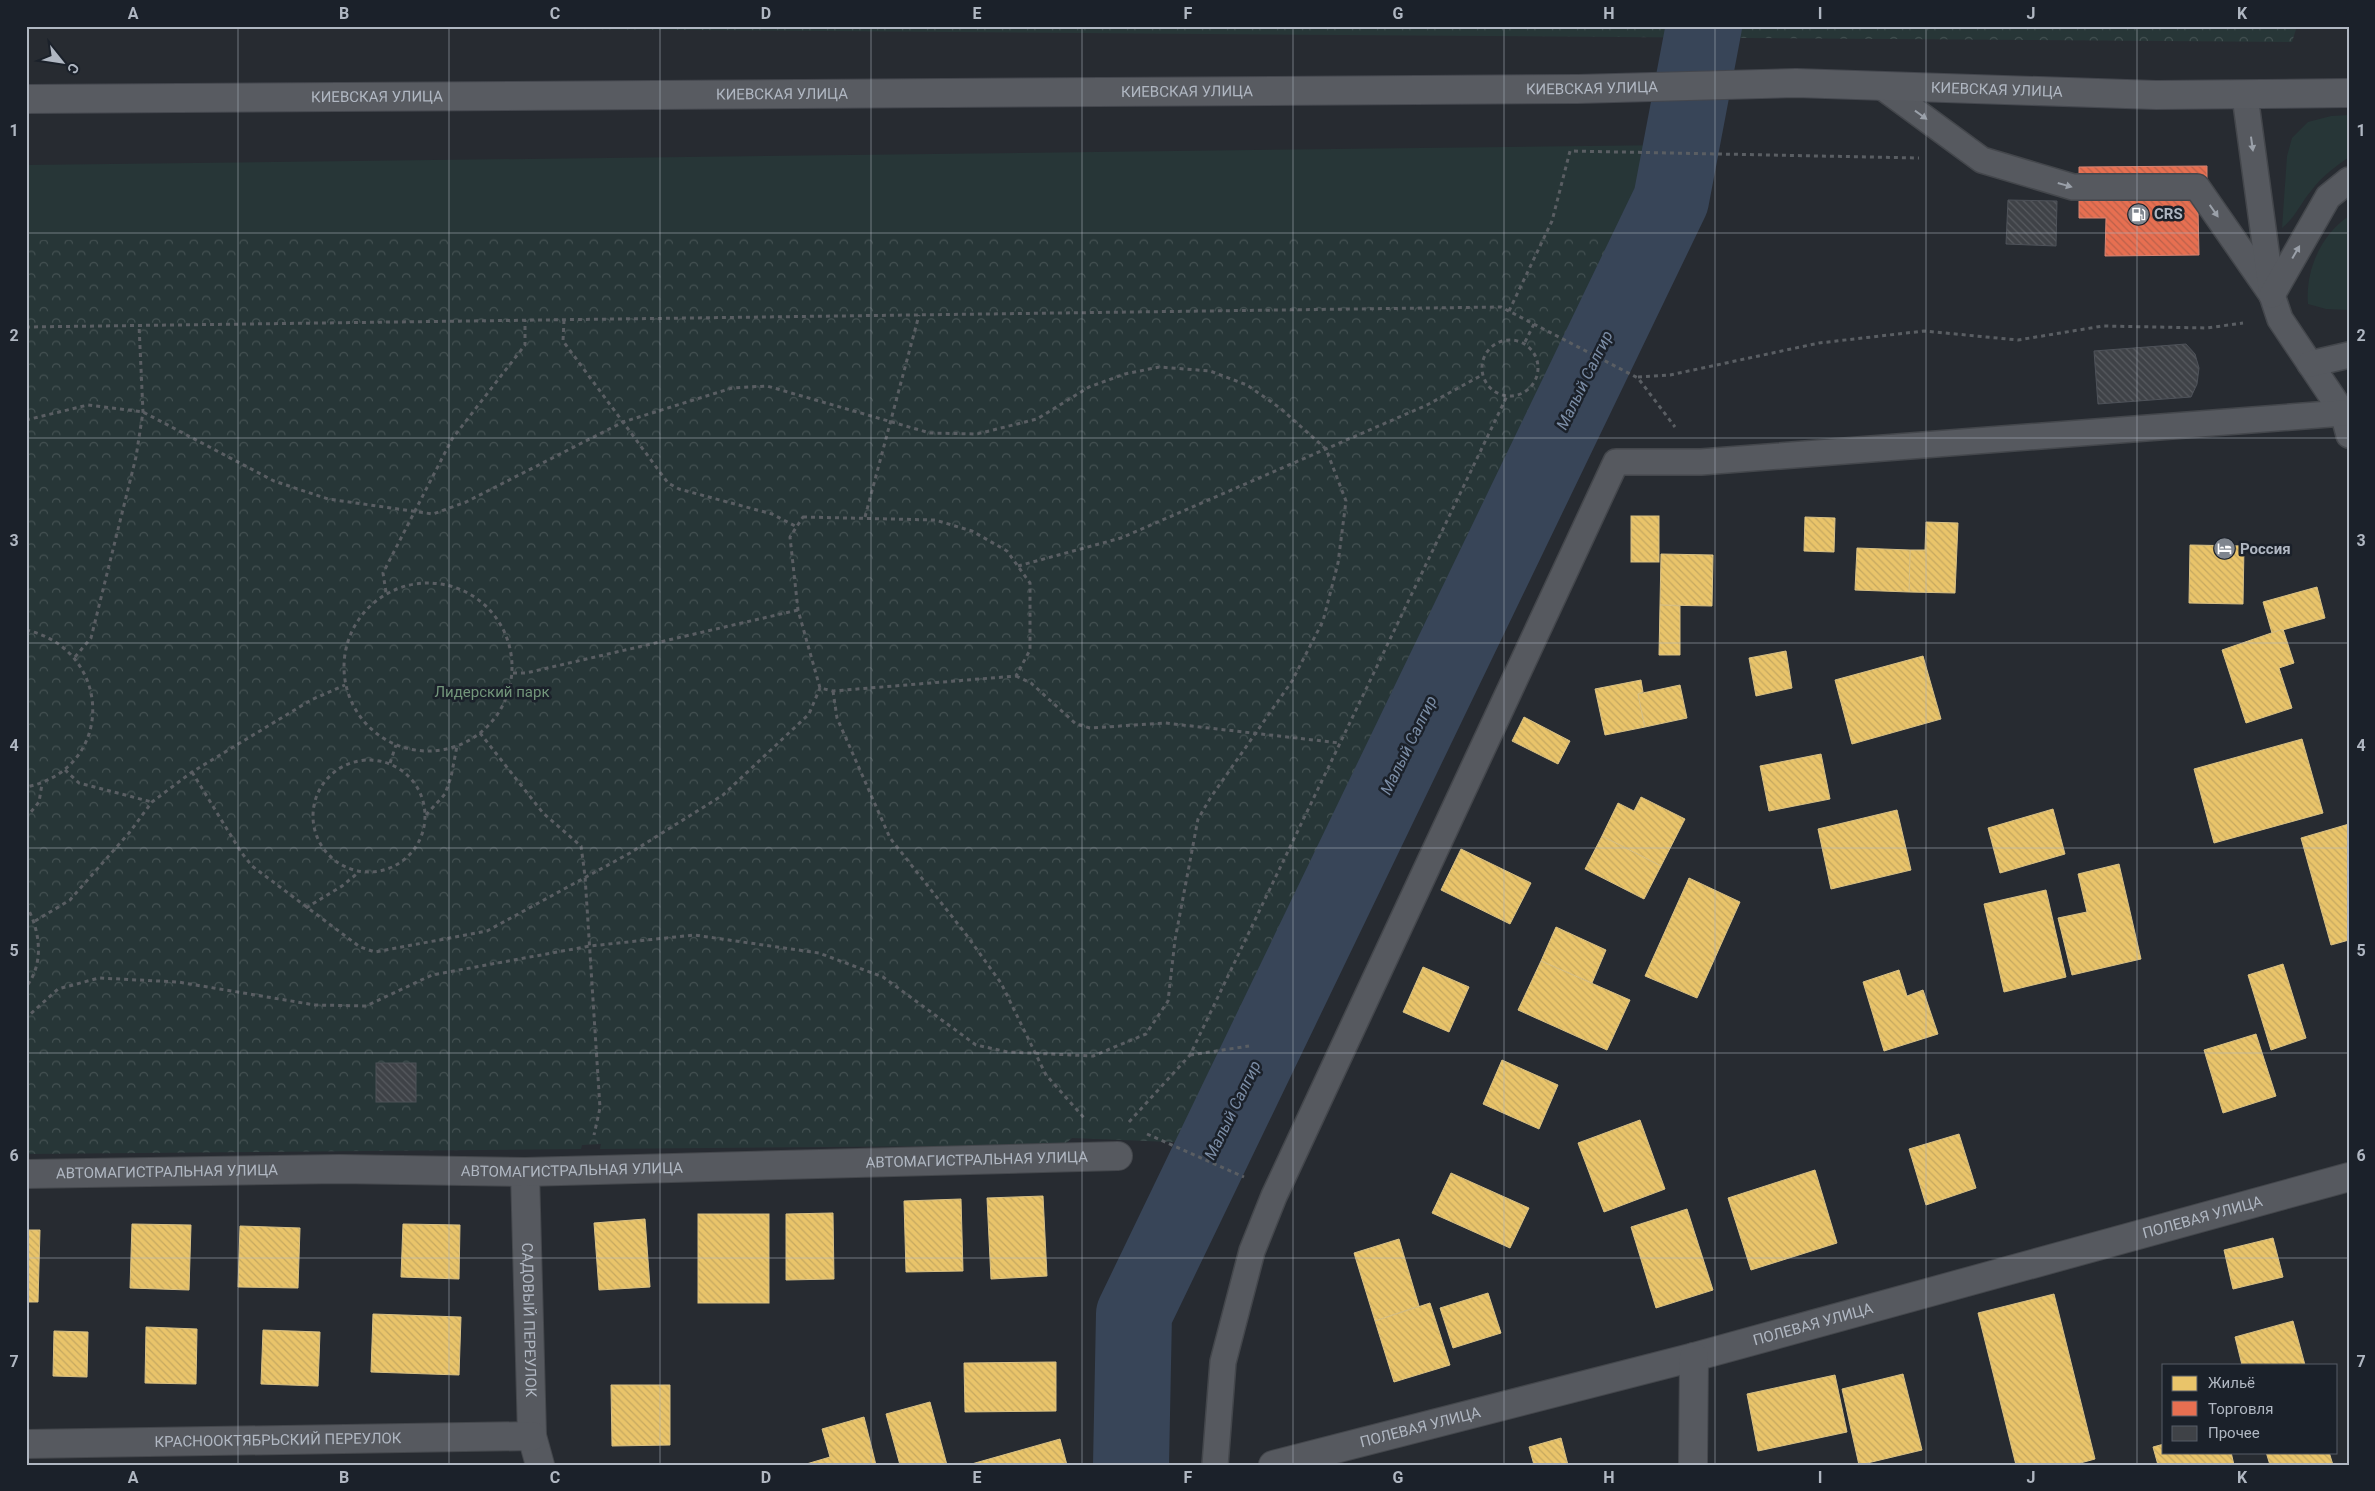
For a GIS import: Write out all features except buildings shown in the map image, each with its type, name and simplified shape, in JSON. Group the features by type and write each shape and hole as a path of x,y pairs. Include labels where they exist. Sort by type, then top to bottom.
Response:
{"main road":[{"name":"КИЕВСКАЯ УЛИЦА","path":"26,99 1578,89 1796,83 2245,96 2349,94"}],"street":[{"name":"АВТОМАГИСТРАЛЬНАЯ УЛИЦА","path":"26,1174 340,1169 525,1172 1118,1156"},
{"name":"САДОВЫЙ ПЕРЕУЛОК","path":"525,1172 532,1436 540,1465"},
{"name":"ПОЛЕВАЯ УЛИЦА","path":"1273,1465 1694,1357 2349,1176"},
{"path":"1693,1465 1694,1357"},
{"name":"КРАСНООКТЯБРЬСКИЙ ПЕРЕУЛОК","path":"26,1444 532,1436"}],"lane":[{"path":"1881,86 1982,160 2073,187 2197,187 2272,295"},
{"path":"1215,1465 1223,1362 1252,1251 1274,1196 1616,462 1701,462 2346,424 2280,319 2272,295 2245,96"},
{"path":"2272,295 2328,197 2349,180"},
{"path":"2310,364 2349,355"}],"path":[{"path":"1509,311 1552,221 1570,151 1924,158"},
{"path":"26,327 1500,307 1638,378 1701,462"},
{"path":"865,517 920,315"},
{"path":"1638,378 1670,375 1819,343 1924,331 2018,340 2102,326 2207,328 2280,319"},
{"path":"386,592 383,573 414,512 452,439 525,345 525,320"},
{"path":"564,320 563,341 668,483 679,490 772,514 797,527"},
{"path":"1525,342 1534,324"},
{"path":"75,657 91,638 136,457 143,412 139,325"},
{"path":"1502,339 1525,342 1537,357 1538,376 1526,392 1507,396 1491,390 1482,375 1485,353 1502,339"},
{"path":"26,420 88,405 143,412 274,481 328,499 434,514 466,502 623,422 732,388 767,386 930,433 977,434 1037,419 1089,388 1124,374 1159,367 1210,371 1247,384 1280,408 1326,449 1346,502 1338,563 1323,621 1292,681 1211,797 1198,819 1175,940 1168,1001 1146,1034 1093,1056 1008,1052 976,1045 883,977 819,953 694,935 590,946 432,975 366,1006 315,1005 178,982 99,978 58,989 26,1017"},
{"path":"1018,566 1121,538 1427,405 1482,375"},
{"path":"1126,1126 1190,1055 1507,396"},
{"path":"192,772 241,852 252,866 360,947 375,952 487,931 630,853 723,795 809,714 820,688 798,610 790,537 803,517 935,520 972,531 1007,551 1030,583 1030,650 1016,676"},
{"path":"436,582 462,588 484,603 501,623 510,647 512,673 507,696 496,717 480,733 456,746 436,751 416,751 396,745 378,735 363,721 351,704 345,685 344,658 350,633 364,609 386,592 410,583 436,582"},
{"path":"512,673 526,672 798,610"},
{"path":"26,630 54,639 75,657 88,678 93,703 92,728 82,751 65,770 42,784 26,787"},
{"path":"820,688 834,691 1016,676 1031,683 1076,724 1090,728 1165,723 1340,743"},
{"path":"35,921 70,900 112,854 152,802 192,772 311,700 345,685"},
{"path":"834,691 837,718 890,838 965,933 1001,983 1046,1075 1118,1156"},
{"path":"480,733 544,813 581,846 585,876 600,1108 586,1169"},
{"path":"390,763 396,745"},
{"path":"426,816 445,794 451,777 456,746"},
{"path":"371,759 390,763 404,771 415,784 423,799 426,816 422,835 412,852 397,865 379,872 360,872 342,866 327,854 317,838 313,820 314,801 322,784 336,770 352,762 371,759"},
{"path":"65,770 79,783 152,802"},
{"path":"26,818 39,802 42,784"},
{"path":"306,908 342,886 360,872"},
{"path":"26,906 35,921 39,942 37,964 26,987"},
{"path":"1190,1055 1249,1046"},
{"path":"1186,1150 1251,1180"}],"green space":[{"path":"143,26 2297,26 2292,42"},
{"path":"2349,115 2349,157 2319,181 2282,228 2287,156 2292,138 2308,122 2331,116"},
{"path":"1669,145 1669,193 1618,284 26,304 26,165"},
{"path":"2349,216 2349,310 2326,309 2308,304 2309,279 2317,254 2330,233"},
{"name":"Лидерский парк","path":"1650,233 1574,381 1244,1057 1195,1143 1072,1138 1064,1145 600,1149 601,1144 582,1145 581,1149 26,1154 26,240"},
{"path":"1238,1063 1206,1148 1157,1126"}],"waterway":[{"name":"Малый Салгир","path":"1131,1465 1134,1314 1671,200 1704,26"}],"place":[{"name":"CRS","path":"2138,214"},
{"name":"Россия","path":"2224,549"}]}
